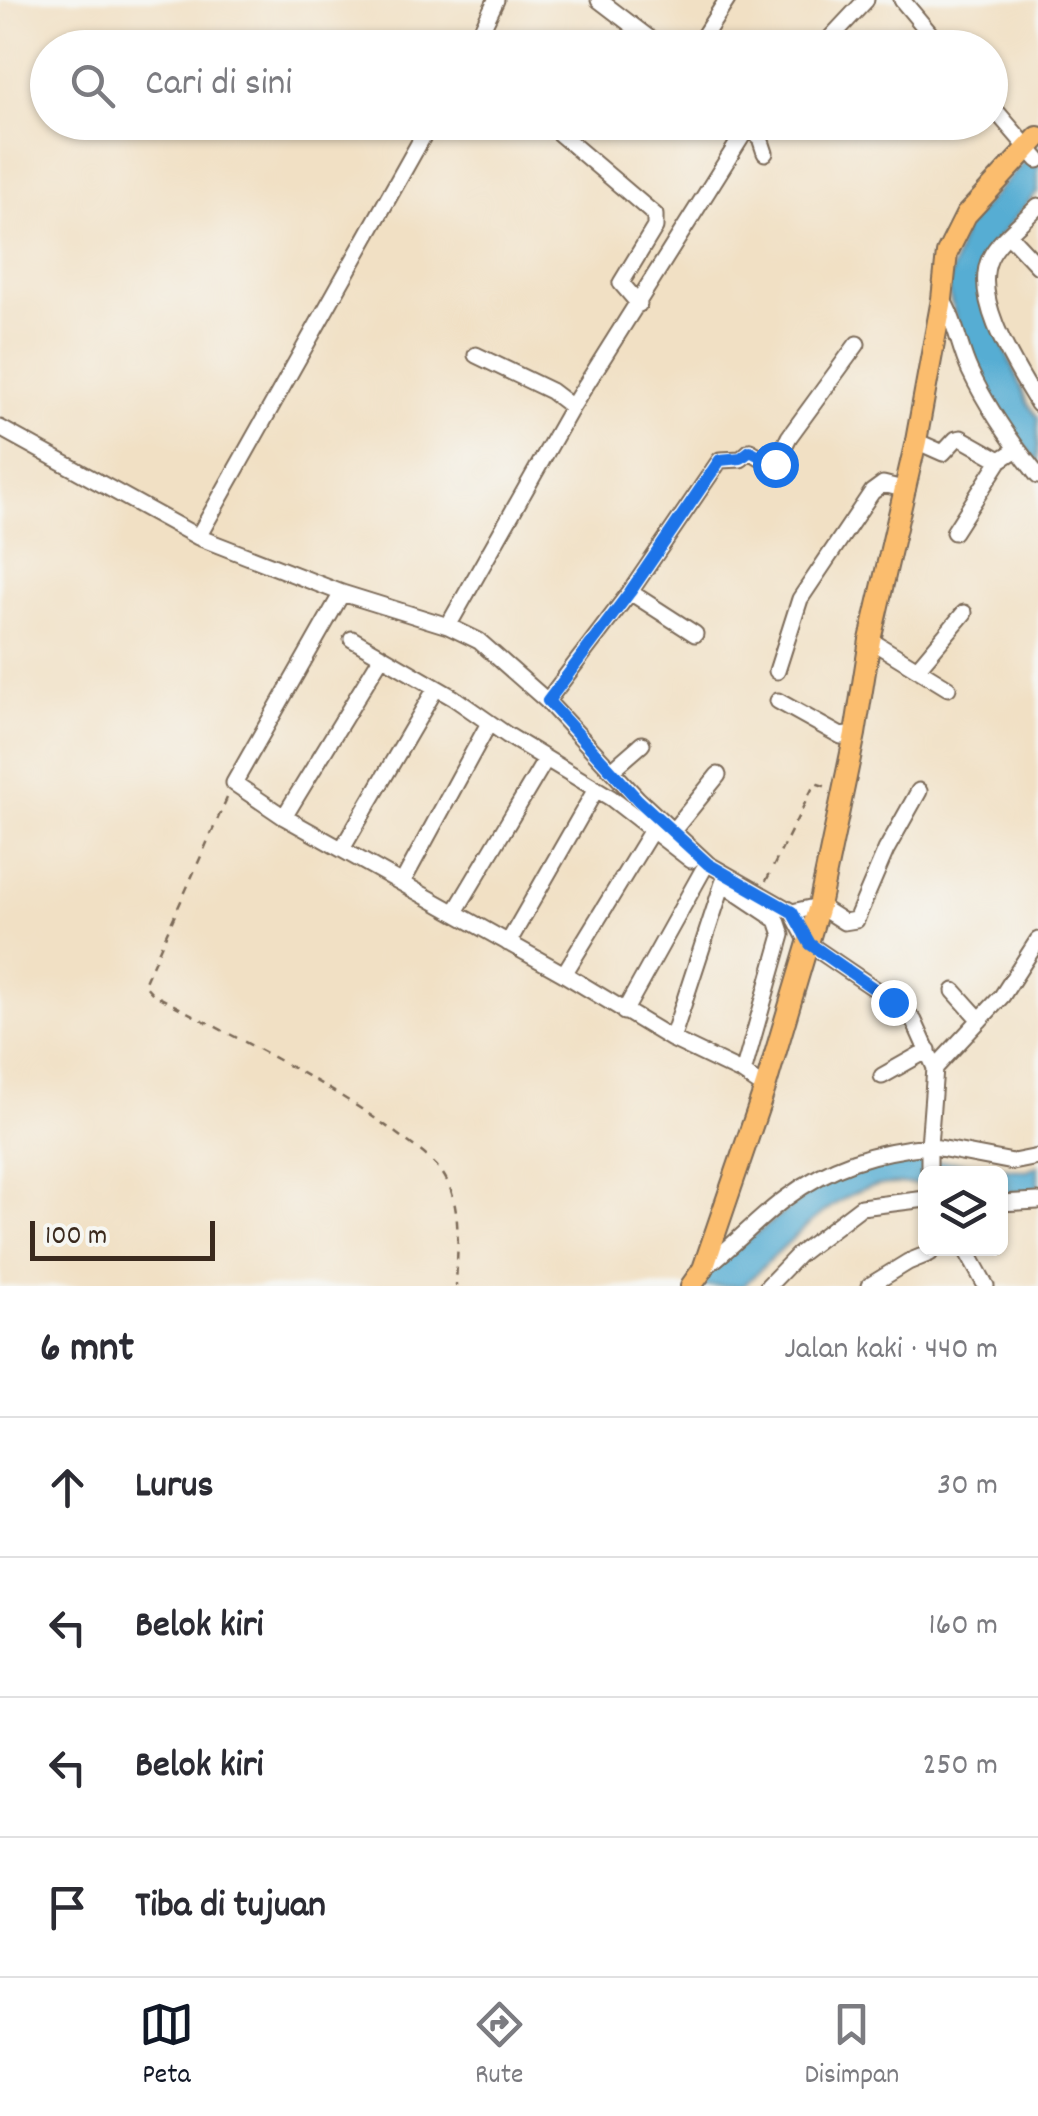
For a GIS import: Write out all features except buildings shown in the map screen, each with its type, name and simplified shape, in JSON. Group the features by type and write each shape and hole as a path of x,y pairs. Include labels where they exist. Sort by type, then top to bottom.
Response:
{"main road":[{"path":"697,1278 765,1088 810,944 855,734 870,640 916,441 947,253 966,214 1034,149"}],"street":[{"path":"482,30 496,0"},
{"path":"599,0 638,30"},
{"path":"708,30 727,0"},
{"path":"838,30 866,0"},
{"path":"902,0 927,30"},
{"path":"1008,122 1034,149"},
{"path":"198,537 421,140"},
{"path":"567,140 656,215 655,227 621,283 640,304"},
{"path":"448,626 572,407 640,304 739,140"},
{"path":"761,140 765,153"},
{"path":"1038,206 991,255 986,270 986,296 1002,337 1038,404"},
{"path":"1009,235 1038,266"},
{"path":"942,299 970,372 1038,476"},
{"path":"548,701 630,592 720,460 741,458 750,451 772,464 778,462 789,436 857,344"},
{"path":"476,356 551,391 572,407"},
{"path":"0,428 198,537 342,593 448,626 479,640 548,701 672,832 708,864 784,913 810,944 914,1021 937,1081 929,1166"},
{"path":"916,441 943,454 958,438 1000,460"},
{"path":"954,532 1000,460 1017,449"},
{"path":"777,670 800,599 872,492 883,484 906,490"},
{"path":"630,592 695,634"},
{"path":"342,593 234,783 284,817 765,1088"},
{"path":"918,669 964,613"},
{"path":"352,639 596,789 723,883 784,913 818,906 844,922 856,920 886,850 919,792"},
{"path":"870,640 948,688"},
{"path":"284,817 382,656"},
{"path":"342,849 436,688"},
{"path":"778,701 841,736 855,734"},
{"path":"402,883 489,722"},
{"path":"612,770 642,744"},
{"path":"455,912 546,759"},
{"path":"672,832 718,775"},
{"path":"508,943 596,789"},
{"path":"564,974 652,830"},
{"path":"624,1012 703,870"},
{"path":"672,1039 723,883"},
{"path":"743,1073 781,942 784,913"},
{"path":"935,1068 1002,996 1038,940"},
{"path":"954,991 980,1020"},
{"path":"882,1076 928,1050"},
{"path":"697,1278 785,1198 842,1163 891,1149 929,1149 1013,1162 1038,1157"},
{"path":"768,1286 798,1254 861,1207 918,1200"},
{"path":"1008,1203 1038,1201"},
{"path":"869,1286 923,1256"},
{"path":"969,1256 986,1286"}],"path":[{"path":"234,783 144,984 152,994 359,1105 423,1153 443,1174 451,1192 458,1233 456,1286"},
{"path":"759,895 815,783"}],"water":[{"path":"1038,146 1038,191 987,251 980,289 1028,404 1038,418 1038,463 1006,422 963,345 947,287 965,226"},
{"path":"891,1160 988,1166 918,1166 918,1185 871,1187 838,1202 743,1286 699,1286 712,1268 827,1179"},
{"path":"1038,1165 1038,1190 1008,1193 1008,1169 1027,1171"}],"route":[{"path":"775,464 750,451 738,459 720,460 630,592 548,701 638,800 708,864 792,912 810,944 893,1002"}]}
